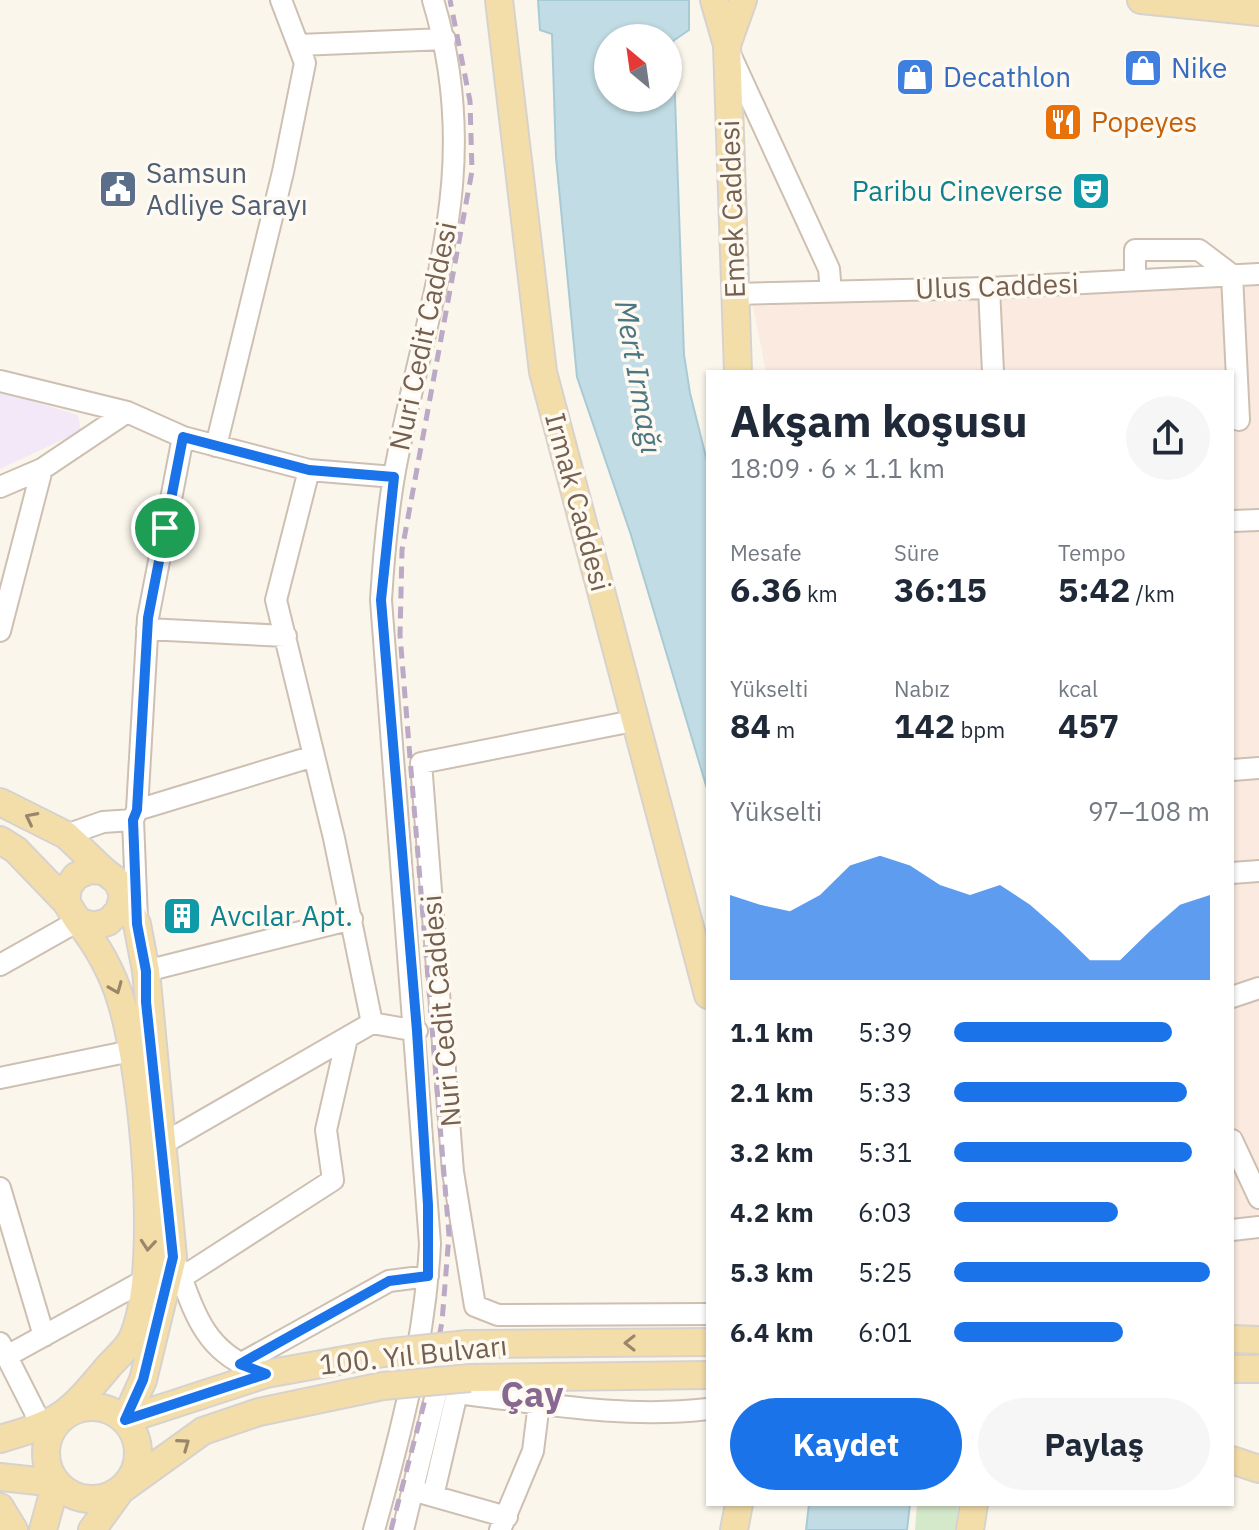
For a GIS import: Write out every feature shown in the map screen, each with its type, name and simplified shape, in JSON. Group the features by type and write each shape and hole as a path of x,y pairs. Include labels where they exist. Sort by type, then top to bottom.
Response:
{"main road":[{"name":"Irmak Caddesi","path":"499,0 543,372 638,720 706,987"},
{"name":"Emek Caddesi","path":"714,0 727,45 738,370"},
{"name":"Emek Caddesi","path":"727,45 743,0"},
{"path":"1141,0 1259,12"},
{"path":"0,802 66,835 117,881 137,924 146,971 146,1002 177,1267 143,1380 125,1420"},
{"path":"5,850 93,926 108,922 119,911 123,896"},
{"path":"104,871 90,870 76,876 68,887 72,911 101,951 116,989 131,1051 140,1111 149,1233 145,1280 131,1340 70,1412 59,1420 47,1444 46,1458 56,1483 67,1492 94,1500 121,1490"},
{"path":"1234,1339 1259,1340"},
{"name":"100. Yıl Bulvarı","path":"125,1420 266,1374 383,1353 468,1344 706,1342"},
{"path":"1234,1369 1259,1369"},
{"name":"100. Yıl Bulvarı","path":"121,1490 203,1431 259,1412 383,1386 470,1378 706,1375"},
{"path":"0,1439 42,1426 70,1412 99,1407 125,1420 139,1448 138,1464 92,1530"},
{"path":"1234,1461 1259,1469"},
{"path":"0,1477 56,1483"},
{"path":"43,1530 56,1483"},
{"path":"734,1530 739,1506"},
{"path":"970,1530 974,1506"},
{"path":"0,1507 14,1530"}],"street":[{"path":"216,446 283,172 305,63 281,0"},
{"name":"Nuri Cedit Caddesi","path":"374,1530 402,1431 428,1276 428,1205 417,1031 381,600 394,477 433,307 453,194 456,121 445,39 433,0"},
{"path":"299,45 445,39"},
{"path":"727,45 829,269 831,292"},
{"path":"1135,280 1135,250 1199,250 1232,275 1243,420"},
{"name":"Ulus Caddesi","path":"734,294 989,288 1259,274"},
{"path":"989,288 993,370"},
{"path":"0,381 127,412 183,437 309,470 394,477"},
{"path":"0,487 42,469 127,412"},
{"path":"137,924 135,815 147,629 183,437"},
{"path":"0,631 42,469"},
{"path":"309,470 276,600 352,919 372,1023"},
{"path":"1234,521 1259,520"},
{"path":"147,629 286,636"},
{"name":"Nuri Cedit Caddesi","path":"638,720 421,763 453,1172 475,1306 498,1315 706,1314"},
{"path":"66,835 314,756"},
{"path":"1234,770 1259,768"},
{"path":"1234,873 1259,871"},
{"path":"0,965 72,911"},
{"path":"146,971 352,919"},
{"path":"1234,996 1259,988"},
{"path":"164,1143 372,1023 417,1031"},
{"path":"266,1374 226,1358 198,1321 177,1267 333,1180 326,1130 347,1038"},
{"path":"0,1078 131,1051"},
{"path":"1234,1144 1259,1198"},
{"path":"0,1188 44,1336"},
{"path":"1234,1230 1259,1227"},
{"path":"240,1364 389,1281 428,1276"},
{"path":"42,1426 4,1349 44,1336 145,1280"},
{"path":"424,1494 437,1390"},
{"path":"403,1530 424,1494 457,1393 666,1414 706,1409"},
{"path":"424,1494 503,1524 533,1451 539,1403"}],"shaded area":[{"path":"1259,286 1259,1327 1234,1326 1234,370 766,370 753,306"},
{"path":"0,391 78,415 81,431 0,469"}],"green space":[{"path":"917,1506 958,1506 956,1530 915,1530"}],"water":[{"name":"Mert Irmağı","path":"538,0 689,0 689,30 682,35 682,24 594,24 594,112 675,112 684,355 706,457 706,785 631,535 577,377 556,157 552,34 540,30"},
{"path":"809,1506 910,1506 907,1530 806,1530"}],"railway":[{"path":"391,1530 432,1373 442,1322 449,1235 400,635 402,550 472,171 470,101 450,0"}],"place":[{"name":"Nike","path":"1143,68"},
{"name":"Decathlon","path":"915,77"},
{"name":"Popeyes","path":"1063,122"},
{"name":"Samsun Adliye Sarayı","path":"118,189"},
{"name":"Paribu Cineverse","path":"1091,191"},
{"name":"Avcılar Apt.","path":"182,916"}],"district":[{"name":"Çay","path":"532,1394"}],"route":[{"path":"183,437 309,470 394,477 381,600 417,1031 430,1244 428,1276 389,1281 240,1364 266,1374 125,1420 143,1380 173,1257 164,1143 146,1002 146,971 137,924 133,820 137,810 148,618 165,528 183,437"}]}
